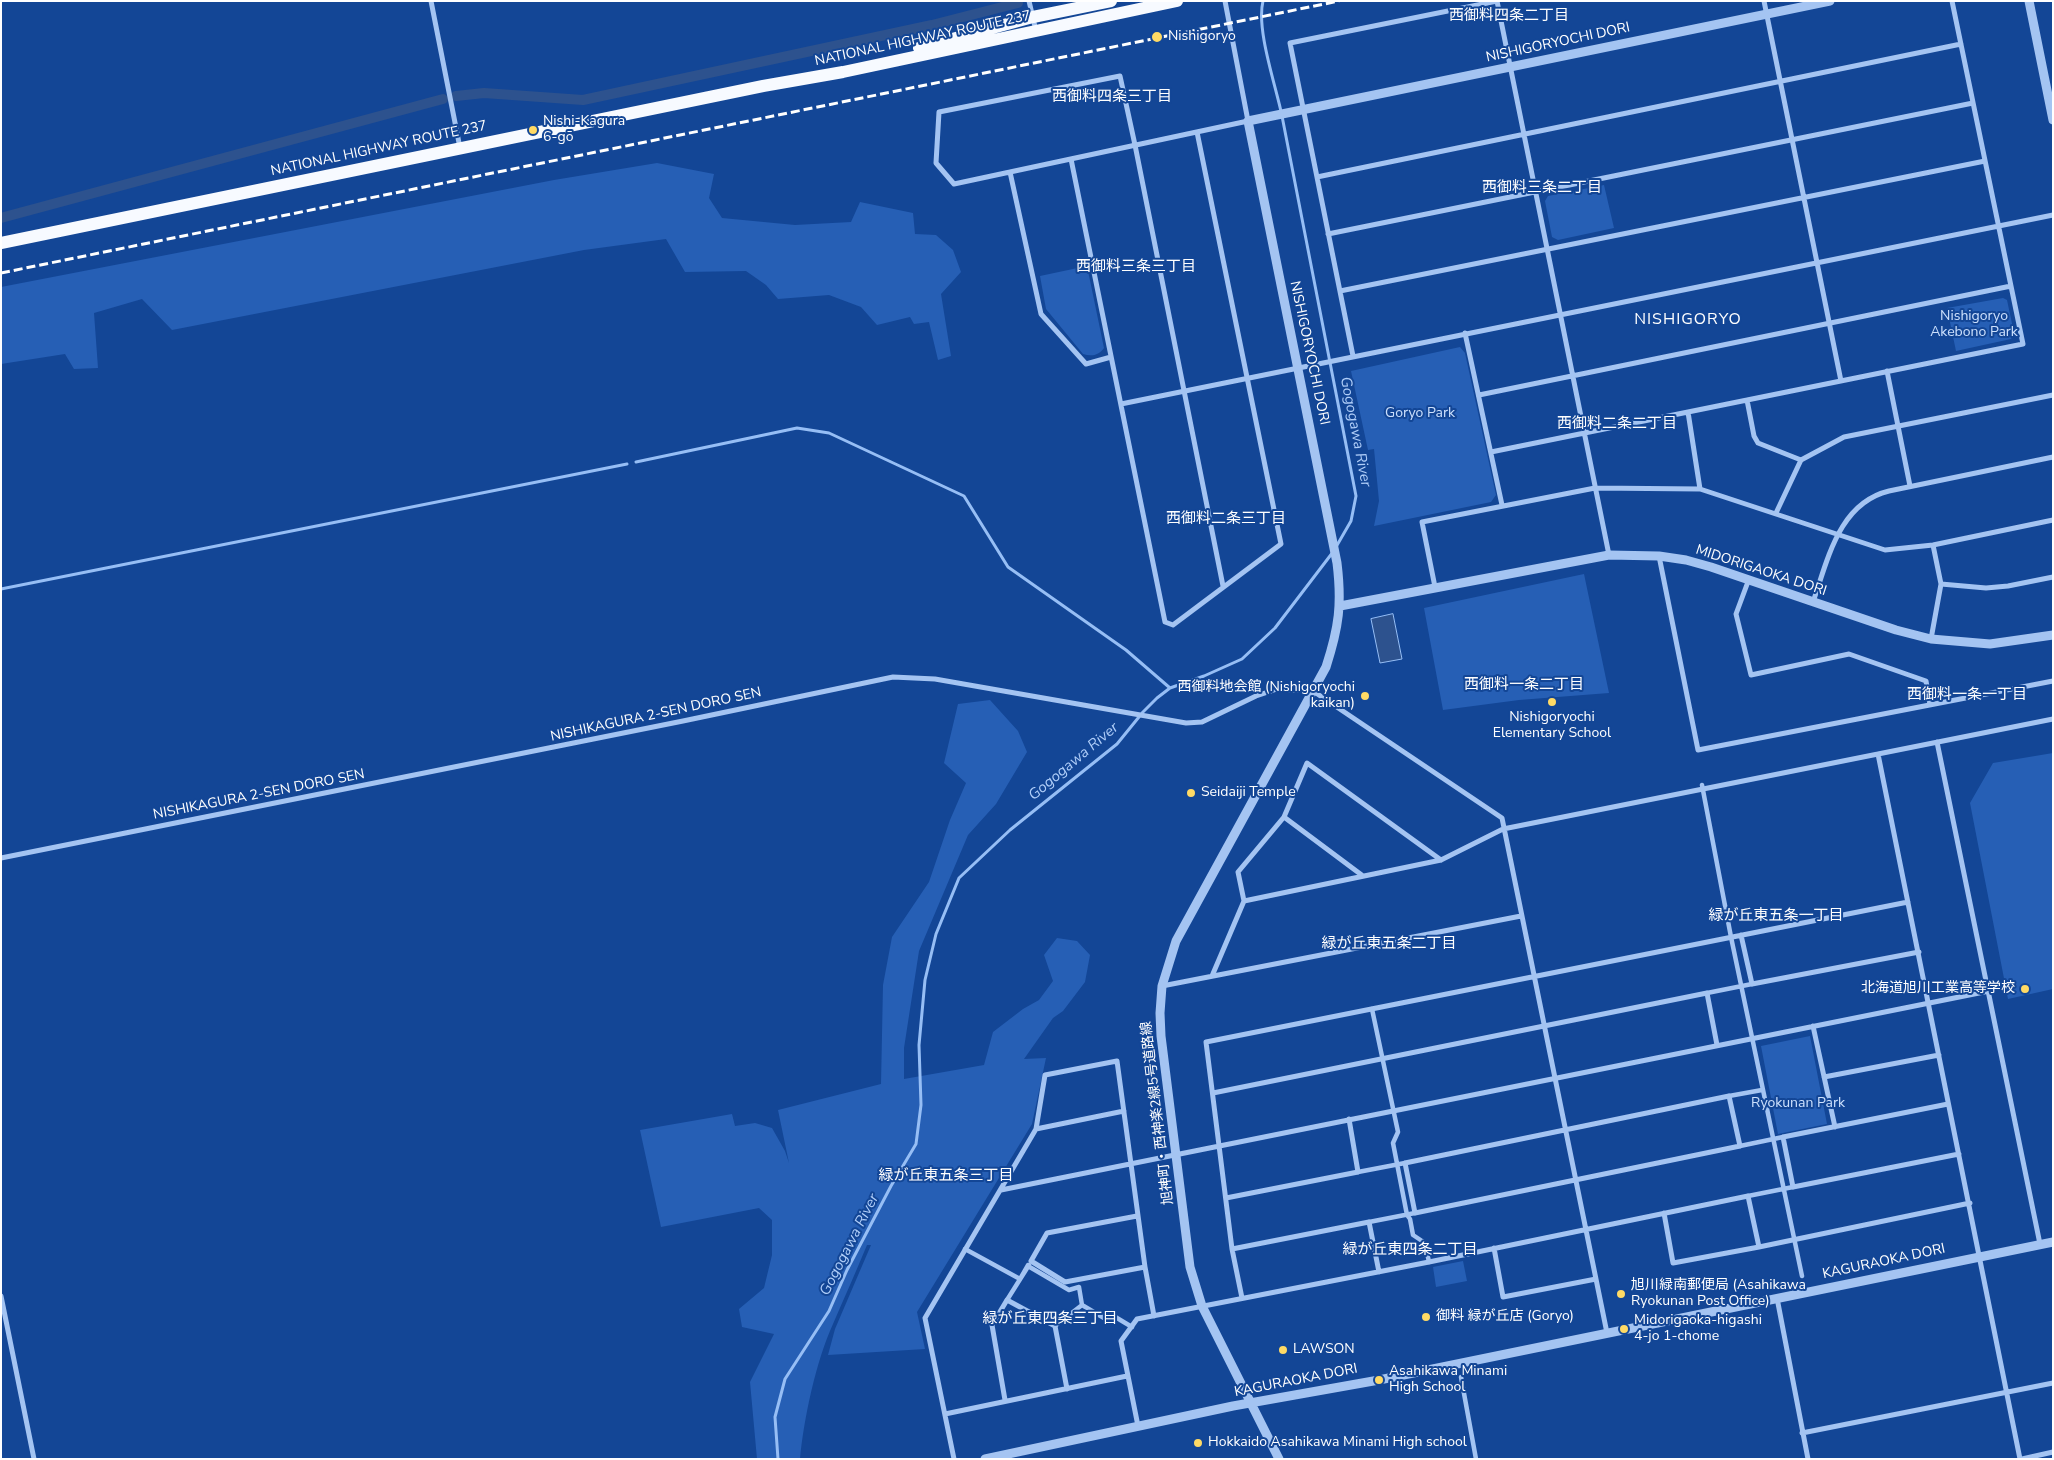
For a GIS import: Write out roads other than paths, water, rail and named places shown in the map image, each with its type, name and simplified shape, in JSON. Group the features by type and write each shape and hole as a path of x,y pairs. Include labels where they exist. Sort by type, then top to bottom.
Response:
{"highway":[{"name":"NATIONAL HIGHWAY ROUTE 237","path":"763,86 1033,17 1111,1"},
{"name":"NATIONAL HIGHWAY ROUTE 237","path":"1,243 763,86 843,72 1177,1"}],"street":[{"path":"431,1 460,148"},
{"path":"1029,1 1036,31"},
{"path":"1224,586 1135,145 1120,76 938,112 936,163 954,184 1135,145 1248,121 1225,1"},
{"path":"1353,356 1290,43 1497,1 1609,555"},
{"path":"1764,1 1841,381"},
{"name":"NISHIGORYOCHI DORI","path":"1340,606 1337,563 1248,121 1830,1"},
{"path":"1491,452 2023,344 1952,1"},
{"path":"2029,1 2053,120"},
{"path":"1317,177 1961,44"},
{"path":"1328,234 1973,103"},
{"path":"1071,159 1165,622 1173,625 1281,544 1197,132"},
{"path":"1340,291 1985,161"},
{"path":"1010,172 1041,314 1086,364 1112,357"},
{"path":"1121,404 2053,214"},
{"path":"1478,395 2011,286"},
{"path":"1465,334 1502,505"},
{"path":"1887,371 1910,486"},
{"path":"1776,513 1801,460 1844,437 2053,395"},
{"path":"1747,400 1754,436 1758,443 1801,460"},
{"path":"1688,412 1700,488"},
{"path":"1813,602 1836,535 1854,511 1868,499 1878,493 2053,457"},
{"path":"1435,587 1422,522 1595,488 1700,488 1885,550 1933,545 2053,520"},
{"path":"1931,639 1941,584 1933,545"},
{"name":"MIDORIGAOKA DORI","path":"1340,606 1609,555 1660,556 1686,560 1749,579 1896,630 1931,639 1990,644 2053,636"},
{"path":"1660,556 1698,750 2053,681"},
{"path":"1941,584 1986,588 2008,586 2053,577"},
{"path":"1749,579 1736,614 1751,675 1849,654 1926,681 1930,705"},
{"name":"旭神町・西神楽2線5号道路線","path":"1279,1459 1202,1306 1190,1267 1161,1036 1160,1013 1162,986 1176,941 1326,667 1334,642 1340,606"},
{"name":"NISHIKAGURA 2-SEN DORO SEN","path":"1,858 893,677 935,679 1186,723 1202,722 1256,696 1277,689 1313,691"},
{"path":"1313,691 1502,818 1607,1333"},
{"path":"1244,901 1441,860 1504,829 1702,787 2053,720"},
{"path":"1937,742 2040,1244"},
{"path":"1878,754 2021,1459 2053,1452"},
{"path":"1212,976 1244,901 1238,872 1284,818 1307,763 1441,860"},
{"path":"1702,787 1730,937 1802,1276"},
{"path":"1284,818 1364,876"},
{"path":"1242,1298 1232,1249 1206,1042 1908,902"},
{"path":"1162,986 1521,916"},
{"path":"1742,935 1752,984"},
{"path":"1213,1093 1919,952"},
{"path":"1002,1190 1988,991"},
{"path":"1707,993 1717,1045"},
{"path":"1372,1009 1398,1132 1394,1143 1407,1215 1410,1219 1413,1235 1425,1243 1428,1262"},
{"path":"1813,1026 1835,1127"},
{"path":"1824,1077 1939,1055"},
{"path":"954,1459 925,1318 1002,1190 1036,1129 1045,1075 1117,1062 1144,1266 1154,1316"},
{"path":"1226,1198 1762,1090"},
{"path":"1729,1096 1740,1146"},
{"path":"1232,1249 1948,1104"},
{"path":"1036,1129 1124,1111"},
{"path":"1349,1119 1358,1172"},
{"path":"1782,1137 1793,1187"},
{"path":"1138,1426 1121,1341 1137,1320 1959,1154"},
{"path":"1405,1163 1415,1213"},
{"path":"1748,1196 1760,1247"},
{"path":"1664,1213 1673,1263 1760,1247 1970,1203"},
{"path":"1005,1400 992,1325 1047,1233 1138,1216"},
{"path":"1370,1222 1379,1272"},
{"name":"KAGURAOKA DORI","path":"986,1459 1138,1426 1379,1380 2053,1242"},
{"path":"1494,1248 1503,1297 1596,1278"},
{"path":"965,1249 1020,1279"},
{"path":"1030,1264 1065,1282 1144,1266"},
{"path":"1030,1264 1069,1290 1079,1287 1082,1305"},
{"path":"1,1296 34,1459"},
{"path":"1777,1298 1808,1459"},
{"path":"1007,1300 1055,1326"},
{"path":"1055,1326 1082,1305"},
{"path":"1082,1305 1108,1320 1112,1315 1132,1326"},
{"path":"1055,1326 1066,1389"},
{"path":"945,1414 1127,1376"},
{"path":"1461,1377 1476,1459"},
{"path":"1802,1433 2053,1383"}],"waterway":[{"name":"Gogogawa River","path":"1263,1 1262,27 1264,42 1282,116 1356,496 1351,521 1336,547"},
{"path":"456,96 484,93 583,100 932,25 1018,3"},
{"path":"1,218 443,99"},
{"path":"636,462 797,428 829,433 964,496 1008,567 1126,650 1170,688"},
{"path":"1,589 627,464"},
{"name":"Gogogawa River","path":"778,1459 775,1417 785,1379 829,1311 847,1270 891,1186 916,1144 921,1105 919,1045 925,980 936,934 959,878 1010,830 1117,744 1157,698 1170,688 1204,676 1242,659 1275,628 1333,552"}],"railway":[{"path":"1,273 1339,1"}],"place":[{"name":"Nishigoryo","path":"1157,37"},
{"name":"Nishi-Kagura 6-gō","path":"533,130"},
{"name":"西御料地会館 (Nishigoryochi kaikan)","path":"1365,696"},
{"name":"Nishigoryochi Elementary School","path":"1552,702"},
{"name":"Seidaiji Temple","path":"1191,793"},
{"name":"北海道旭川工業高等学校","path":"2025,989"},
{"name":"旭川緑南郵便局 (Asahikawa Ryokunan Post Office)","path":"1621,1294"},
{"name":"御料 緑が丘店 (Goryo)","path":"1426,1317"},
{"name":"Midorigaoka-higashi 4-jo 1-chome","path":"1624,1329"},
{"name":"LAWSON","path":"1283,1350"},
{"name":"Asahikawa Minami High School","path":"1379,1380"},
{"name":"Hokkaido Asahikawa Minami High school","path":"1198,1443"}],"district":[{"name":"西御料四条二丁目","path":"1509,16"},
{"name":"西御料四条三丁目","path":"1112,97"},
{"name":"西御料三条二丁目","path":"1542,188"},
{"name":"西御料三条三丁目","path":"1136,267"},
{"name":"NISHIGORYO","path":"1688,320"},
{"name":"西御料二条二丁目","path":"1617,424"},
{"name":"西御料二条三丁目","path":"1226,519"},
{"name":"西御料一条二丁目","path":"1524,685"},
{"name":"西御料一条一丁目","path":"1967,695"},
{"name":"緑が丘東五条一丁目","path":"1776,916"},
{"name":"緑が丘東五条二丁目","path":"1389,944"},
{"name":"緑が丘東五条三丁目","path":"946,1176"},
{"name":"緑が丘東四条二丁目","path":"1410,1250"},
{"name":"緑が丘東四条三丁目","path":"1050,1319"}],"park label":[{"name":"Nishigoryo Akebono Park","path":"1974,326"},
{"name":"Goryo Park","path":"1420,414"},
{"name":"Ryokunan Park","path":"1798,1104"}]}
